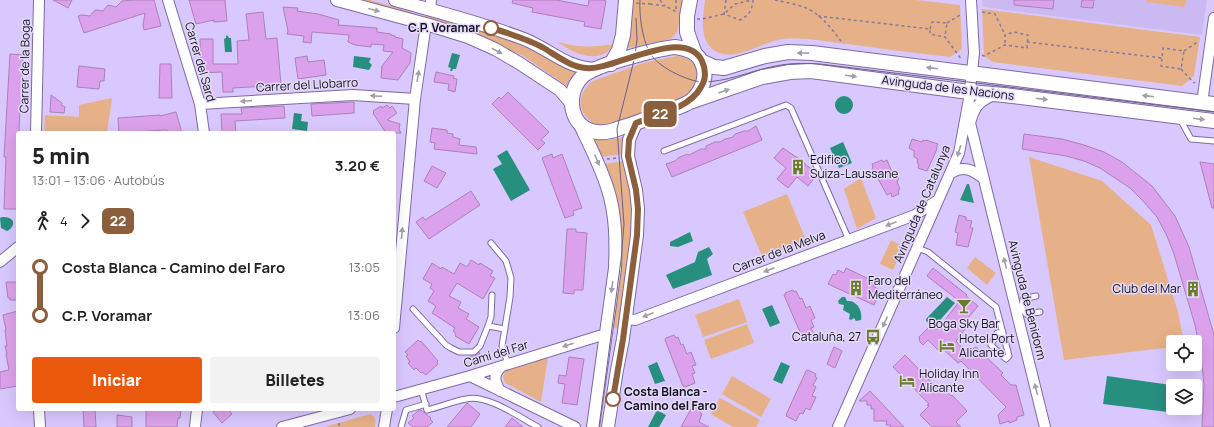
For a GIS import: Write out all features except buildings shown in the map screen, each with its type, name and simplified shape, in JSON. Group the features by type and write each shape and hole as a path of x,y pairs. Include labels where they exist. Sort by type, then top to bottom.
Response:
{"main road":[{"path":"687,103 698,94 704,82 705,72 687,32 681,14 690,0"},
{"path":"611,64 619,50 629,1"},
{"name":"Avinguda de les Nacions","path":"571,104 574,87 587,73 664,48 675,47 686,49 714,67 724,68 788,52 812,53 1208,103"},
{"name":"Avinguda de les Nacions","path":"580,125 588,130 605,132 636,123 687,103 762,77 790,72 811,71 969,96 996,94 1214,121"},
{"path":"571,104 580,125"}],"street":[{"name":"Carrer de la Boga","path":"36,131 39,0"},
{"name":"Carrer del Sard","path":"168,0 200,104 204,131"},
{"path":"337,0 468,37 495,49 547,81 560,90 571,104"},
{"path":"395,0 431,5 526,40 576,66 596,69"},
{"name":"Avinguda de Catalunya","path":"838,427 959,152 969,96 974,53 971,0"},
{"path":"1208,103 1214,18"},
{"path":"396,282 399,214 426,24"},
{"name":"Carrer del Llobarro","path":"200,104 353,94 415,99"},
{"path":"970,123 973,112 979,103 996,94"},
{"name":"Avinguda de Benidorm","path":"969,96 970,123 1019,309 1045,427"},
{"path":"608,427 623,339 637,235 638,209 636,190 628,156 629,140 636,123"},
{"path":"580,125 597,161 608,190 613,215 616,243 615,268 593,427"},
{"path":"951,173 961,169 969,169 976,172 984,180"},
{"name":"Carrer de la Melva","path":"626,319 636,320 915,215 938,200"},
{"path":"0,262 16,249"},
{"name":"Camí del Far","path":"396,396 470,376 599,336 606,336"},
{"path":"606,336 616,342 617,370"},
{"path":"500,390 495,378 497,371 505,365"},
{"path":"470,376 575,427"},
{"path":"39,411 40,427"},
{"path":"195,427 197,411"},
{"path":"282,427 342,411"},
{"path":"384,427 387,411"}],"lane":[{"path":"664,151 786,105 791,108 849,240"},
{"path":"1179,116 1192,139 1214,142"},
{"path":"491,243 506,261 511,278 510,297 502,346 505,365"},
{"path":"917,248 928,252 996,306 1003,332 1009,356 1006,359 991,345 997,334 1003,332"},
{"path":"413,309 446,345 459,352 474,352 480,346 491,317 492,295"},
{"path":"1036,296 1023,299 1019,309 1026,314 1040,312"},
{"path":"488,326 505,330"},
{"path":"421,390 427,410 467,398 479,398 494,404 538,427"},
{"path":"401,427 406,410 426,404"}],"path":[{"path":"643,4 644,0"},
{"path":"650,4 651,0"},
{"path":"660,0 665,6"},
{"path":"676,0 681,14"},
{"path":"724,14 726,0"},
{"path":"698,25 698,19 702,20 724,14 735,4 752,0 752,9 747,16 740,20 724,14"},
{"path":"775,0 798,5 814,12 832,30 843,44"},
{"path":"629,1 665,6 681,14"},
{"path":"982,12 995,14 1005,35 1005,45"},
{"path":"960,15 947,23 932,22 930,34 945,37 962,61 966,58 967,53 974,53"},
{"path":"818,16 930,29"},
{"path":"945,37 947,23"},
{"path":"984,56 1005,45 1027,48 1028,34 1014,32 1005,35"},
{"path":"1193,82 1181,69 1161,66 1163,48 1184,51 1199,41"},
{"path":"1027,42 1162,58"},
{"path":"1181,69 1184,51"},
{"path":"597,161 628,156"}],"shaded area":[{"path":"350,0 370,0 412,12 412,17"},
{"path":"634,0 684,0 677,32 671,39 628,48 630,6 634,6"},
{"path":"705,0 916,0 960,5 962,49 950,57 816,40 784,39 776,40 742,53 725,54 717,52 711,48 704,36 703,22"},
{"path":"982,0 1207,0 1202,35 983,7"},
{"path":"1146,0 1186,0 1185,7 1145,2"},
{"path":"982,9 1200,37 1194,76 1182,86 993,62 984,56"},
{"path":"427,14 509,39 575,72 567,86 522,55 424,18"},
{"path":"227,35 231,38 232,52 225,52 224,39"},
{"path":"558,42 586,46 615,44 606,53 587,56 574,52"},
{"path":"452,53 460,55 456,69 450,71 451,68 448,67"},
{"path":"354,56 371,58 369,62 372,65 369,70 353,67"},
{"path":"677,56 688,59 697,70 697,80 693,90 686,96 609,126 600,126 592,122 585,115 581,107 581,99 587,86 593,81 643,63"},
{"path":"844,96 850,99 853,105 850,111 844,114 838,111 835,105 838,99"},
{"path":"112,98 107,131 44,131 45,115 79,117 79,105"},
{"path":"294,113 302,114 301,121 308,122 307,131 292,129"},
{"path":"627,136 624,154 600,157 594,140 611,140"},
{"path":"843,142 852,163 839,168 830,148"},
{"path":"507,150 530,190 511,201 493,169 502,164 497,156"},
{"path":"1029,157 1102,181 1151,225 1178,312 1183,335 1166,335 1166,348 1064,360"},
{"path":"625,161 635,209 620,329 612,328 620,269 603,164"},
{"path":"861,178 876,218 857,229 844,189"},
{"path":"967,184 969,184 974,203 960,200"},
{"path":"787,194 806,240 762,256 743,212"},
{"path":"2,217 13,221 11,229 7,231 1,228 0,218"},
{"path":"690,232 693,241 678,247 670,246 670,242"},
{"path":"891,240 904,247 893,270 880,264"},
{"path":"709,247 713,254 707,259 712,275 673,289 666,275 695,262 698,252"},
{"path":"975,257 996,273 987,285 967,268"},
{"path":"842,297 845,297 847,301 854,302 856,304 861,313 861,320 856,321 854,318 851,320 849,319 850,314 843,310 844,305 839,304 838,301"},
{"path":"947,297 955,303 935,326 932,326 926,321 926,319"},
{"path":"739,299 747,322 703,337 695,315"},
{"path":"772,305 780,323 770,327 762,309"},
{"path":"747,324 754,343 711,359 704,340"},
{"path":"548,357 541,402 505,383 503,376 506,371"},
{"path":"657,362 665,381 655,384 648,366"},
{"path":"781,362 790,366 782,384 773,380"},
{"path":"732,376 771,399 761,417 722,394"},
{"path":"1107,376 1166,384 1166,412 1103,404"},
{"path":"720,398 760,420 756,427 733,427 711,414"},
{"path":"657,410 666,415 659,427 648,427"},
{"path":"370,414 375,419 375,427 325,427"}],"tram line":[{"path":"640,0 643,33 652,57 672,72 696,81 711,82 783,65 801,63 820,64 1214,112"},
{"path":"599,427 621,260 624,224 617,129 635,56 637,39 636,18"}],"bus line":[{"name":"22","path":"491,28 526,40 576,66 584,68 596,69 649,52 675,47 686,49 699,57 702,61 705,72 704,82 698,94 687,103 636,123 629,140 628,156 636,190 638,209 637,235 626,319 613,399"}],"place":[{"name":"C.P. Voramar","path":"491,28"},
{"name":"Edifico Suiza-Laussane","path":"798,167"},
{"name":"Faro del Mediterráneo","path":"856,288"},
{"name":"Club del Mar","path":"1193,289"},
{"name":"Boga Sky Bar","path":"964,306"},
{"name":"Cataluña, 27","path":"873,337"},
{"name":"Hotel Port Alicante","path":"947,346"},
{"name":"Holiday Inn Alicante","path":"907,381"},
{"name":"Costa Blanca - Camino del Faro","path":"613,399"}]}
